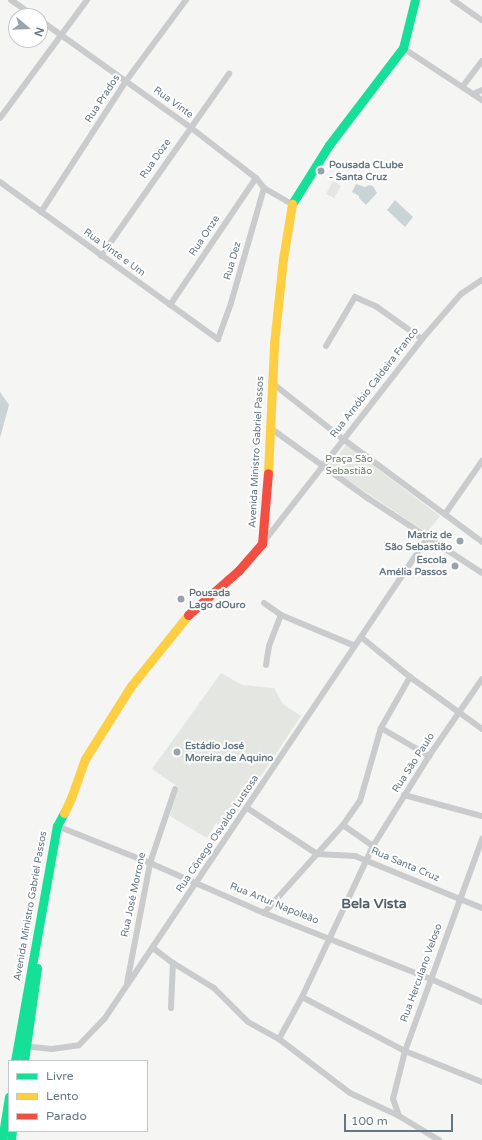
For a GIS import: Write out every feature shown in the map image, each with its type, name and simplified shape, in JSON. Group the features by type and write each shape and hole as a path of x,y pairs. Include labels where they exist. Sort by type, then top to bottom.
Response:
{"main road":[{"name":"Avenida Ministro Gabriel Passos","path":"15,1060 22,1046 60,827 85,759 131,686 192,610 240,570 262,544 267,500 271,382 283,258 292,204 328,145 403,48 406,28 415,0"},
{"path":"22,1046 24,1060"},
{"path":"2,1140 8,1103"}],"street":[{"path":"10,0 22,8"},
{"path":"0,118 86,0"},
{"name":"Rua Prados","path":"41,212 126,81 186,0"},
{"path":"453,0 482,20"},
{"name":"Rua Vinte","path":"48,26 190,127 256,178 264,188 292,204"},
{"path":"403,48 463,86 482,100"},
{"path":"463,86 482,61"},
{"name":"Rua Doze","path":"101,256 190,127 229,74"},
{"path":"473,94 482,90"},
{"name":"Rua Onze","path":"170,305 256,178"},
{"name":"Rua Vinte e Um","path":"0,182 218,339"},
{"name":"Rua Dez","path":"218,339 231,303 264,188"},
{"name":"Rua Arnóbio Caldeira Franco","path":"262,544 422,339 461,294 482,280"},
{"path":"326,346 355,297 377,307 422,339"},
{"path":"271,382 343,439 482,541"},
{"path":"269,427 369,499 482,572"},
{"path":"445,514 482,461"},
{"name":"Rua Cônego Osvaldo Lustosa","path":"22,1046 52,1049 79,1045 105,1018 197,884 428,537"},
{"path":"264,603 281,614 355,646"},
{"path":"266,665 269,646 281,614"},
{"path":"361,637 410,677 482,728"},
{"path":"264,912 343,825 360,801 381,728 410,677"},
{"name":"Rua São Paulo","path":"279,1039 302,997 373,846 429,756 461,712 482,679"},
{"path":"381,728 429,756"},
{"name":"Rua José Morrone","path":"127,984 150,863 175,789"},
{"path":"404,795 482,816"},
{"path":"247,808 317,854"},
{"path":"343,825 373,846"},
{"name":"Rua Artur Napoleão","path":"60,827 150,863 264,912 431,979 482,1002"},
{"name":"Rua Herculano Veloso","path":"398,1116 393,1099 405,1051 482,839"},
{"name":"Rua Santa Cruz","path":"317,854 355,856 482,908"},
{"path":"153,948 173,963 214,988 248,1022 279,1039 350,1093 398,1116 439,1140"},
{"path":"172,1008 173,963"},
{"path":"302,997 405,1051 482,1082"}],"green space":[{"path":"333,181 341,186 334,198 326,194"},
{"name":"Praça São Sebastião","path":"346,445 440,516 427,533 328,467"},
{"path":"221,673 242,685 274,688 283,704 301,716 226,829 216,823 207,838 170,816 178,787 152,769"}],"shaded area":[{"path":"356,184 365,187 369,185 373,186 377,193 366,205 359,198 359,196 352,192"},
{"path":"395,200 413,217 405,227 387,210"},
{"path":"0,392 9,405 0,438"}],"traffic: fast":[{"path":"292,204 329,145 403,48 415,0"},
{"path":"15,1060 57,826 64,813"},
{"path":"24,1060 37,968"},
{"path":"2,1140 8,1103"},
{"path":"11,1140 12,1132"}],"traffic: slow":[{"path":"268,473 274,344 283,259 292,204"},
{"path":"64,813 85,759 131,686 188,615"}],"traffic: jam":[{"path":"188,615 239,570 262,544 268,473"}],"place":[{"name":"Pousada CLube - Santa Cruz","path":"321,171"},
{"name":"Matriz de São Sebastião","path":"460,541"},
{"name":"Escola Amélia Passos","path":"455,566"},
{"name":"Pousada Lago dOuro","path":"181,599"},
{"name":"Estádio José Moreira de Aquino","path":"177,752"}],"district":[{"name":"Bela Vista","path":"374,904"}]}
